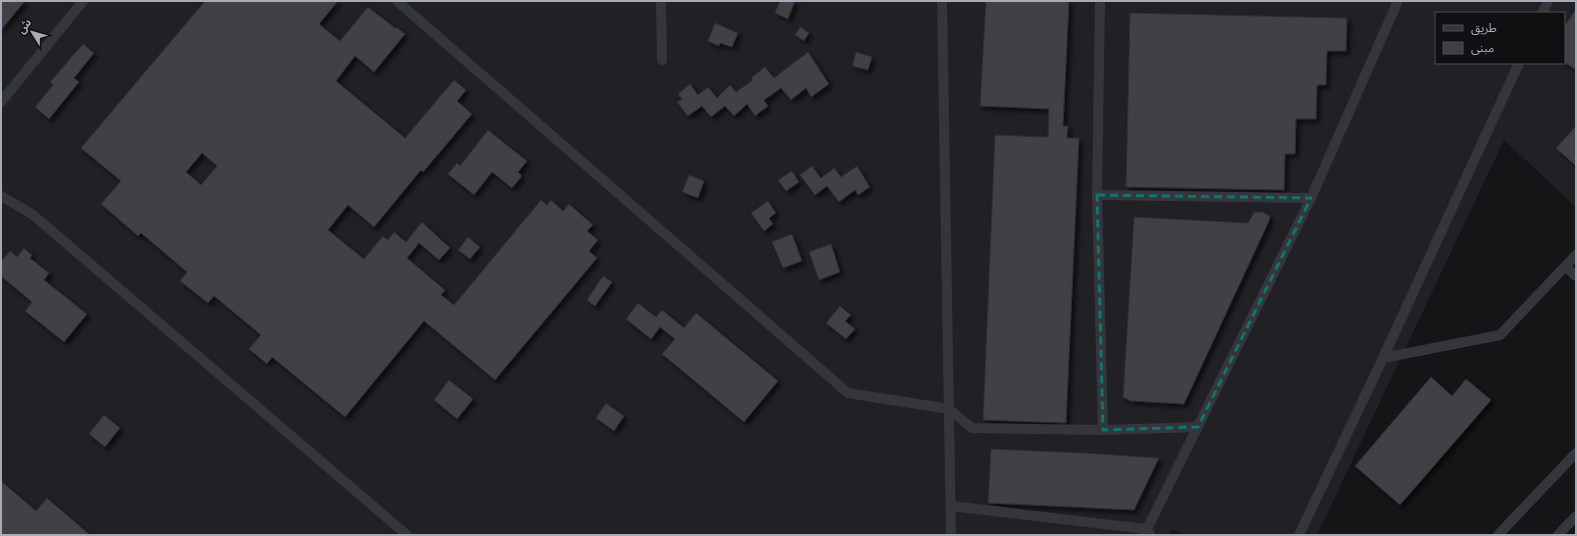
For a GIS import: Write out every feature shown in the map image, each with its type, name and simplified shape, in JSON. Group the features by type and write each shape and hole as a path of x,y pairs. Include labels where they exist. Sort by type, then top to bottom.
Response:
{"street":[{"path":"1,102 83,1"},
{"path":"397,1 848,393 949,408 972,428 1103,430 1198,427"},
{"path":"661,1 662,60"},
{"path":"942,1 951,535"},
{"path":"1100,1 1097,195 1103,430"},
{"path":"951,506 1147,533 1310,198 1398,1"},
{"path":"1542,12 1548,1"},
{"path":"1299,535 1383,358 1519,64"},
{"path":"1097,195 1310,198"},
{"path":"2,198 32,214 407,535"},
{"path":"1383,358 1500,335 1576,255"},
{"path":"1566,266 1576,276"},
{"path":"1498,535 1576,453"},
{"path":"1558,535 1576,516"}],"highlighted area":[{"path":"1097,195 1311,198 1198,427 1103,430"}],"shaded area":[{"path":"1,1 1576,1 1576,207 1504,140 1317,535 1185,535 1172,529 1170,535 1,535"}],"building":[{"path":"1,1 25,1 1,30"},
{"path":"205,1 338,1 319,24 340,41 368,7 405,34 374,72 355,56 336,81 405,138 454,80 466,90 457,101 472,114 423,172 421,170 374,227 348,205 328,230 364,259 383,236 388,240 394,232 406,242 422,222 450,248 439,260 419,243 407,258 445,290 441,295 454,305 541,200 547,205 551,200 563,211 569,204 593,225 587,231 598,240 589,251 597,258 495,380 424,321 345,417 272,357 267,364 249,349 261,335 214,296 208,303 180,281 187,272 141,233 138,236 101,204 121,181 81,148","holes":["202,153 217,166 201,185 186,172"]},
{"path":"780,1 795,1 788,19 775,13"},
{"path":"986,1 1069,1 1063,126 1068,126 1067,138 1079,138 1066,423 983,420 995,135 1048,137 1049,109 980,106"},
{"path":"1576,9 1576,70 1565,63 1565,26"},
{"path":"1130,13 1347,18 1346,51 1327,51 1326,85 1317,85 1316,119 1296,119 1295,154 1285,154 1284,190 1126,187"},
{"path":"715,23 738,33 732,47 720,43 719,46 708,41"},
{"path":"800,27 809,33 804,41 795,35"},
{"path":"83,44 94,53 74,78 79,82 49,119 35,107 53,85 50,82"},
{"path":"808,52 829,84 811,97 806,88 791,100 781,88 764,100 768,106 755,116 747,104 734,116 725,106 711,117 702,106 688,116 677,102 682,99 678,94 690,84 698,95 708,87 717,98 730,85 736,92 753,80 751,78 765,67 774,78"},
{"path":"856,52 872,57 868,70 852,66"},
{"path":"1576,126 1576,166 1556,148"},
{"path":"488,130 527,161 518,172 522,176 512,188 492,172 474,195 448,174 457,163 460,166"},
{"path":"812,166 821,178 834,168 841,177 857,166 870,187 858,195 855,190 839,202 827,186 815,195 800,175"},
{"path":"792,171 799,182 786,191 778,180"},
{"path":"689,175 704,181 698,198 682,192"},
{"path":"768,201 776,213 769,218 773,224 764,231 751,213"},
{"path":"1254,212 1262,212 1270,216 1269,221 1184,404 1131,401 1123,397 1134,217 1248,223"},
{"path":"792,234 802,261 783,268 772,242"},
{"path":"468,237 480,247 470,259 458,250"},
{"path":"831,244 840,272 819,280 809,252"},
{"path":"24,248 32,255 30,258 49,273 44,280 87,314 64,342 25,311 32,302 1,276 1,262 10,251 17,257"},
{"path":"603,276 612,282 595,306 587,300"},
{"path":"638,303 656,317 662,310 684,328 696,313 778,381 744,422 662,354 675,339 660,327 651,339 626,319"},
{"path":"840,306 851,315 845,321 855,329 846,339 826,323"},
{"path":"1431,377 1452,396 1466,379 1491,400 1400,505 1355,466"},
{"path":"449,380 473,399 457,419 434,400"},
{"path":"606,403 624,416 614,431 596,418"},
{"path":"104,415 120,428 105,447 89,434"},
{"path":"991,449 1159,458 1134,510 988,503"},
{"path":"1,481 36,511 47,498 90,535 1,535"}]}
